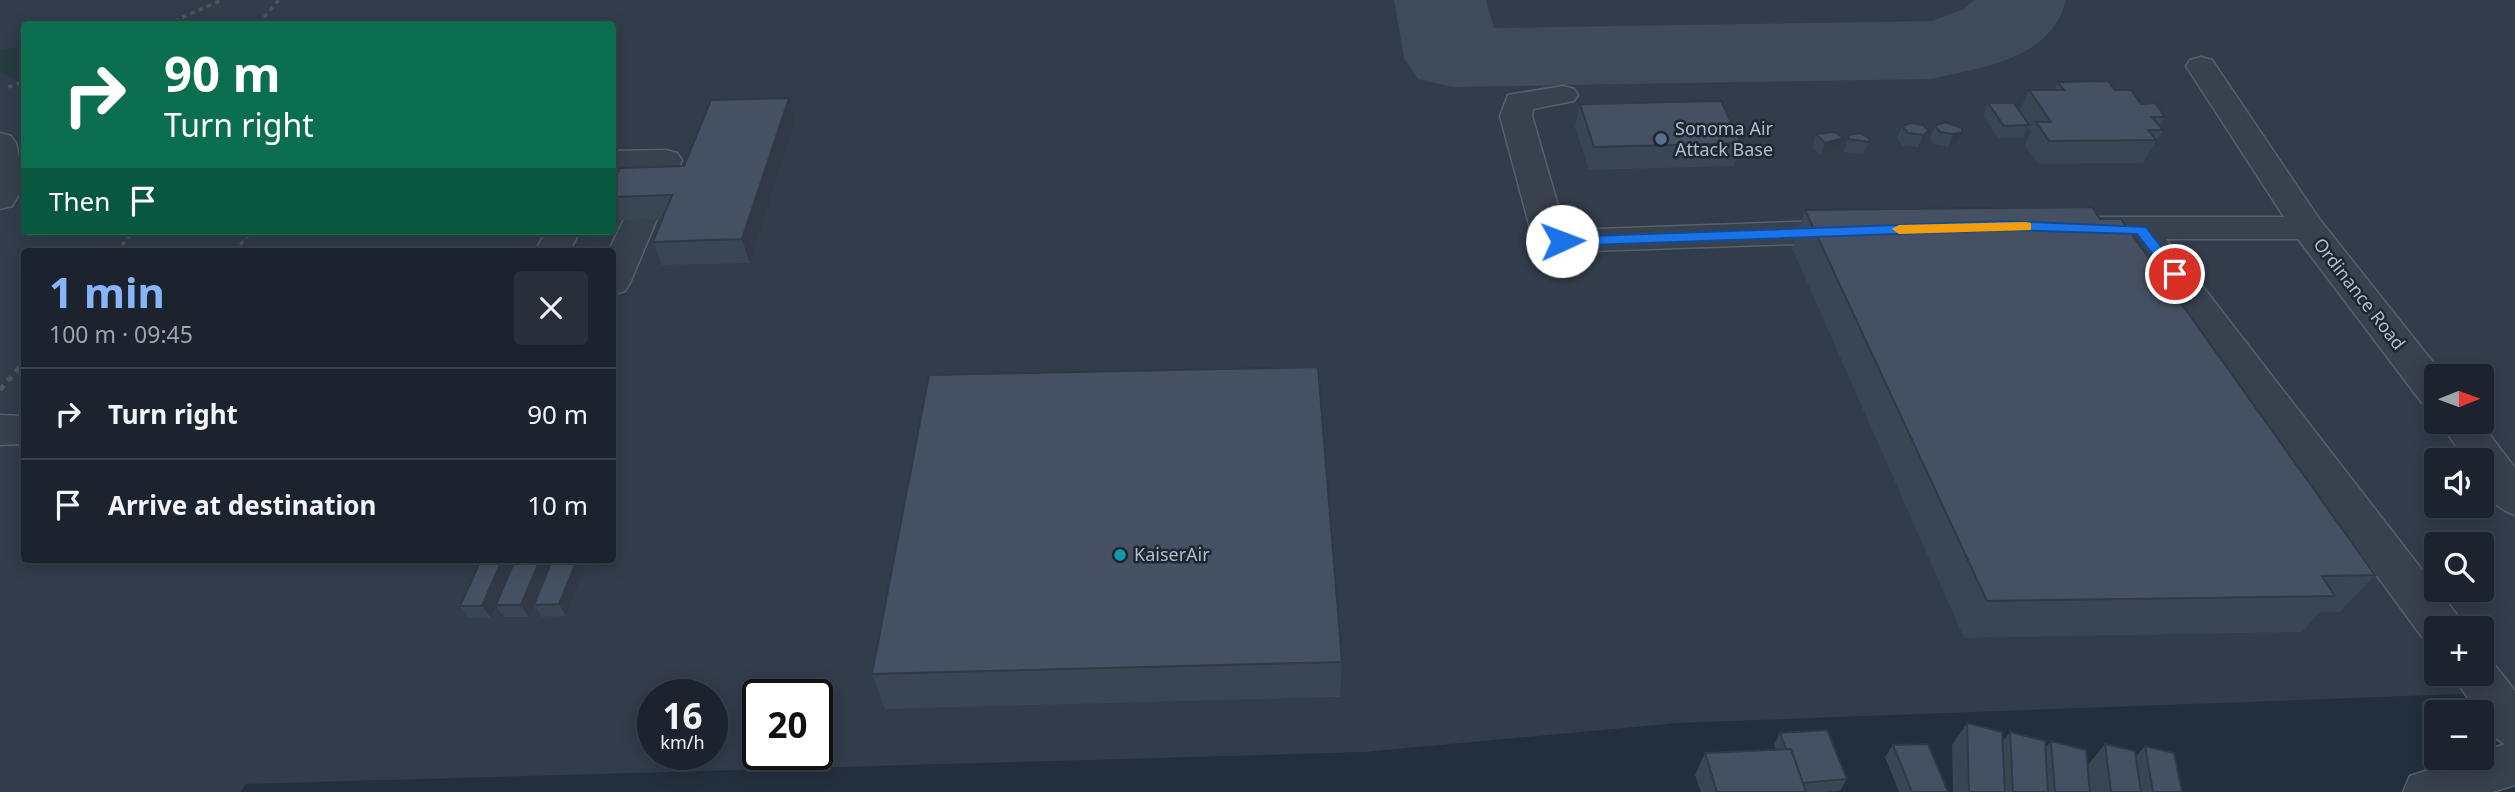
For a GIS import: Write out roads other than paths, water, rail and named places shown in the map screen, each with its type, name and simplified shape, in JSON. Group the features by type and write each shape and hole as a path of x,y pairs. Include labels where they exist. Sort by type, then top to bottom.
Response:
{"street":[{"path":"2201,66 2308,228"},
{"path":"1563,95 1519,102 1516,116 1547,228 1562,241 1877,230"},
{"path":"0,143 9,184 0,199"},
{"path":"616,161 666,160 616,274"},
{"name":"Ordinance Road","path":"2046,227 2141,230 2308,228 2424,378"},
{"path":"2141,230 2432,616"},
{"path":"0,430 21,430"},
{"path":"2468,434 2515,499"},
{"path":"2484,686 2515,727"},
{"path":"2427,792 2515,763"}],"place":[{"name":"Sonoma Air Attack Base","path":"1661,139"},
{"name":"KaiserAir","path":"1120,555"}]}
